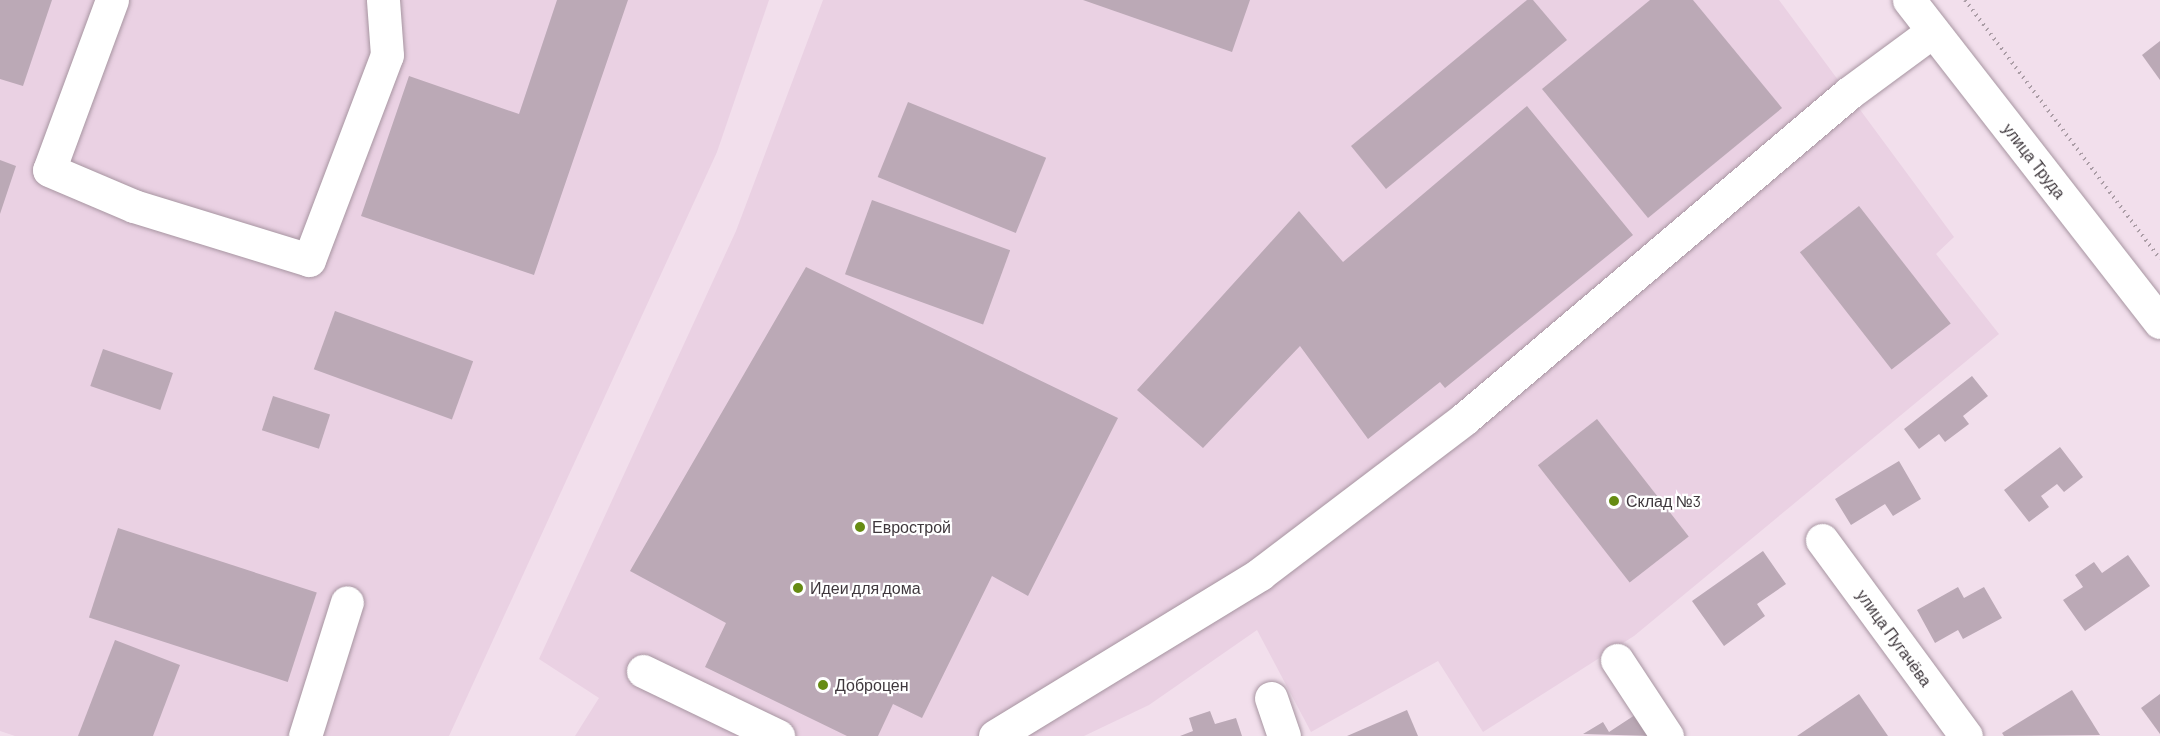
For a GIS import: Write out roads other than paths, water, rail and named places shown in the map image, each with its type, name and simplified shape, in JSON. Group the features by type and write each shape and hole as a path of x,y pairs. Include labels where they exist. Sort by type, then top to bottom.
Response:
{"street":[{"path":"112,0 50,170 134,206 309,260 387,56 383,0"},
{"name":"улица Труда","path":"1909,0 2157,314"},
{"path":"995,736 1260,574 1464,419 1849,93 1933,31"},
{"name":"улица Пугачёва","path":"1822,540 1966,736"},
{"path":"305,736 347,602"},
{"path":"1617,660 1667,736"},
{"path":"643,671 778,736"},
{"path":"1271,698 1284,736"}],"place":[{"name":"Склад №3","path":"1614,501"},
{"name":"Еврострой","path":"860,527"},
{"name":"Идеи для дома","path":"798,588"},
{"name":"Доброцен","path":"823,685"}]}
